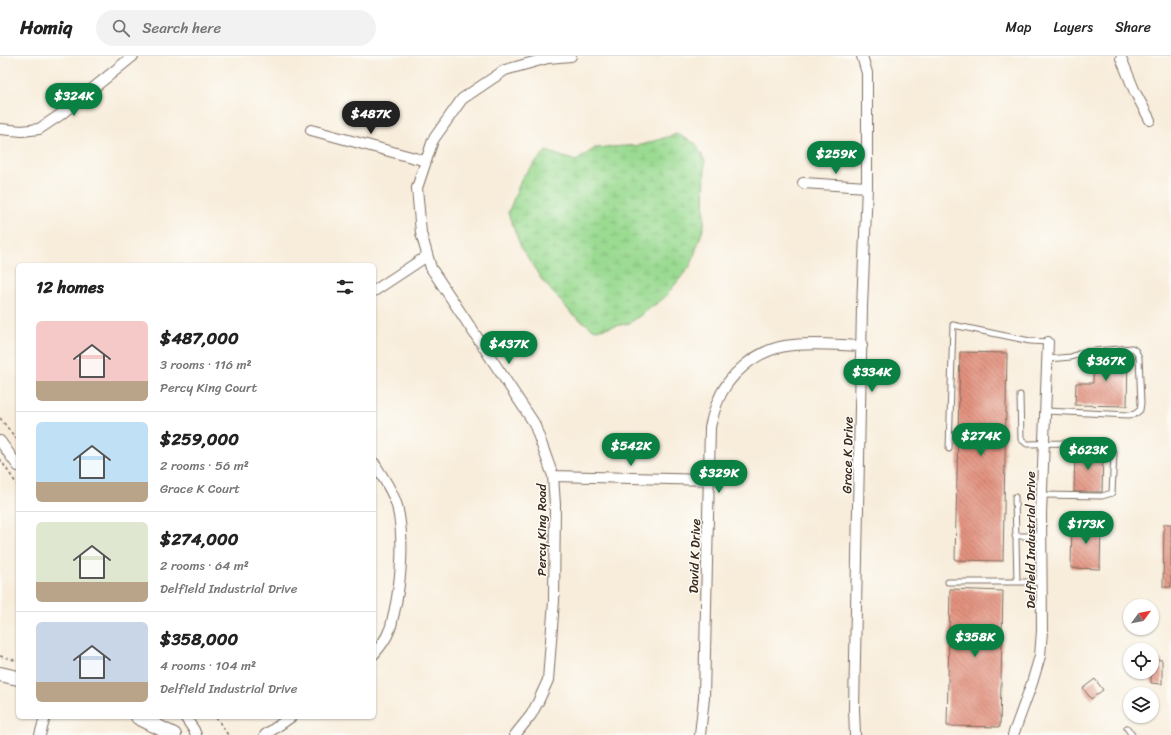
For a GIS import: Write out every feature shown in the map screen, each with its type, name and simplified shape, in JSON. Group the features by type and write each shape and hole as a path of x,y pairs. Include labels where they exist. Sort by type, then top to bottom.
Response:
{"main road":[{"path":"0,674 16,678"},
{"path":"142,719 174,735"}],"street":[{"path":"0,129 22,131 39,129 60,115 132,56"},
{"name":"Percy King Road","path":"515,735 531,715 548,680 554,601 554,476 534,423 431,268 421,233 418,188 433,140 462,99 505,70 548,58 571,56"},
{"name":"Grace K Drive","path":"855,735 854,709 867,188 867,73 862,56"},
{"path":"1120,57 1135,92 1150,120"},
{"path":"311,130 426,161"},
{"path":"803,184 867,188"},
{"path":"376,289 427,256"},
{"name":"Delfield Industrial Drive","path":"1013,735 1040,656 1042,631 1042,495 1048,342"},
{"name":"David K Drive","path":"700,735 704,698 710,427 717,402 730,380 747,363 763,353 784,346 813,344 862,346"},
{"path":"0,441 16,463"},
{"path":"376,466 388,486 397,506 400,528 401,556 398,593 390,630 376,652"},
{"path":"554,476 709,480"},
{"path":"40,735 44,719"},
{"path":"186,719 196,735"},
{"path":"265,735 288,719"}],"lane":[{"path":"948,449 953,325 1030,341 1048,342"},
{"path":"1046,411 1129,415 1135,414 1140,410 1141,403 1139,358 1136,351 1132,348 1083,352 1071,357 1048,359"},
{"path":"1020,395 1021,439 1027,444 1093,444 1108,448 1114,453 1112,493 1102,496 1042,495"},
{"path":"1015,496 1017,582"},
{"path":"1015,536 1041,536"},
{"path":"948,582 1042,582"},
{"path":"1127,728 1132,735"}],"path":[{"path":"0,418 16,438"},
{"path":"0,459 16,483"},
{"path":"0,656 16,660"},
{"path":"217,719 228,735"}],"green space":[{"path":"677,134 696,144 705,161 704,226 691,265 664,298 630,323 595,330 573,315 542,280 521,247 508,213 523,176 546,151 576,161 595,148 641,145"}],"building":[{"path":"960,352 1007,353 1003,561 955,560"},
{"path":"1128,352 1127,406 1075,405 1076,383 1093,383 1094,355"},
{"path":"1075,448 1103,451 1102,492 1074,492"},
{"path":"1072,521 1101,522 1100,569 1071,568"},
{"path":"1164,524 1171,524 1171,587 1163,587"},
{"path":"950,589 1003,591 1000,727 947,726"},
{"path":"1159,660 1162,660 1162,684 1151,683 1151,679 1159,679"},
{"path":"1095,679 1103,690 1091,699 1083,688"}]}
